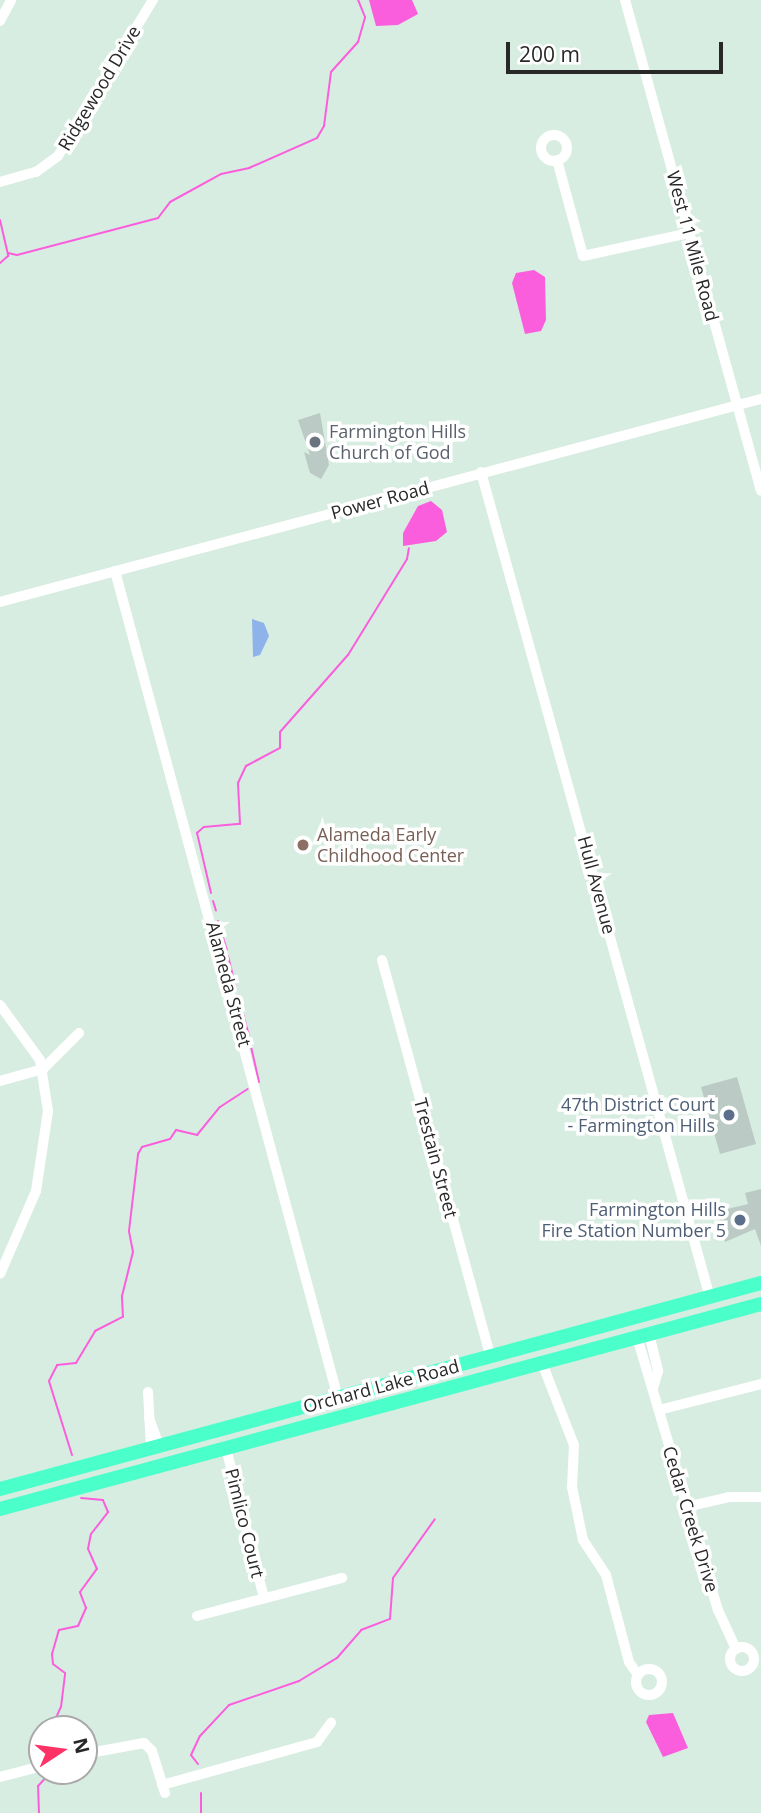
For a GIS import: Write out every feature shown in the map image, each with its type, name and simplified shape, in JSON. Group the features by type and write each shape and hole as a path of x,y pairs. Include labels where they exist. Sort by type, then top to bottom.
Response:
{"main road":[{"name":"Orchard Lake Road","path":"0,1489 759,1283"},
{"path":"759,1283 761,1303"},
{"path":"639,1336 655,1325 714,1309 710,1298"},
{"name":"Orchard Lake Road","path":"0,1509 761,1303"},
{"path":"542,1363 539,1351 546,1341"},
{"path":"363,1411 387,1398 443,1383 445,1369"},
{"path":"266,1437 264,1424 274,1414"},
{"path":"36,1499 47,1490 96,1476 98,1462"}],"street":[{"path":"0,21 11,0"},
{"name":"Ridgewood Drive","path":"0,182 36,172 58,156 153,0"},
{"name":"West 11 Mile Road","path":"625,0 761,491"},
{"path":"557,160 583,256 689,233"},
{"name":"Power Road","path":"0,602 761,399"},
{"name":"Hull Avenue","path":"481,472 710,1298"},
{"name":"Alameda Street","path":"115,571 338,1398"},
{"name":"Trestain Street","path":"382,960 490,1356"},
{"path":"0,1005 43,1069 48,1111 42,1169 0,1274"},
{"path":"0,1082 43,1069 79,1033"},
{"name":"Cedar Creek Drive","path":"639,1336 658,1371 654,1385 659,1410 686,1507 723,1627 736,1649"},
{"path":"542,1363 574,1445 572,1488 583,1540 606,1576 629,1662 638,1675"},
{"path":"659,1410 761,1384"},
{"path":"148,1392 149,1418 155,1447"},
{"name":"Pimlico Court","path":"226,1448 264,1598"},
{"path":"686,1507 729,1497 761,1497"},
{"name":"Pimlico Court","path":"197,1616 342,1578"},
{"path":"98,1751 144,1743 152,1751 163,1789 317,1742 331,1724"},
{"path":"0,1777 28,1770"}],"shaded area":[{"path":"369,0 412,0 418,14 398,25 376,26"},
{"path":"534,270 545,277 546,320 541,331 525,334 512,283 516,273"},
{"path":"431,501 442,510 447,532 436,541 403,546 403,533 418,506"},
{"path":"252,619 264,623 269,636 260,655 253,657"},
{"path":"673,1713 688,1748 663,1757 646,1722 649,1715"}],"building":[{"name":"Farmington Hills Church of God","path":"320,413 329,465 321,479 310,473 304,452 310,455 298,420"},
{"name":"47th District Court - Farmington Hills","path":"737,1077 756,1144 720,1154 701,1087"},
{"name":"Farmington Hills Fire Station Number 5","path":"761,1189 761,1246 755,1229 725,1242 716,1206 722,1204 723,1210 748,1204 745,1193"}],"waterway":[{"path":"8,253 17,255 158,218 170,202 221,174 249,168 317,138 324,126 331,72 358,42 365,17 358,0"},
{"path":"0,220 8,256 0,263"},
{"path":"211,893 197,833 204,827 240,824 238,783 246,766 280,748 280,732 348,655 407,559 409,548"},
{"path":"213,901 216,911"},
{"path":"218,921 227,950"},
{"path":"228,956 236,987"},
{"path":"238,995 249,1036"},
{"path":"250,1042 259,1082"},
{"path":"72,1455 49,1381 57,1365 76,1363 95,1331 123,1317 122,1296 133,1252 129,1231 138,1154 142,1147 170,1139 176,1130 197,1135 220,1107 248,1089"},
{"path":"57,1715 61,1707 65,1673 53,1664 52,1654 59,1630 78,1626 86,1608 80,1592 97,1569 88,1549 91,1534 108,1512 103,1500 81,1498"},
{"path":"198,1764 191,1755 200,1736 229,1705 299,1681 337,1658 361,1630 390,1619 393,1578 435,1519"},
{"path":"39,1785 39,1813"},
{"path":"201,1793 201,1813"}],"place":[{"name":"Farmington Hills Church of God","path":"315,442"},
{"name":"Alameda Early Childhood Center","path":"303,845"},
{"name":"47th District Court - Farmington Hills","path":"729,1115"},
{"name":"Farmington Hills Fire Station Number 5","path":"740,1220"}]}
